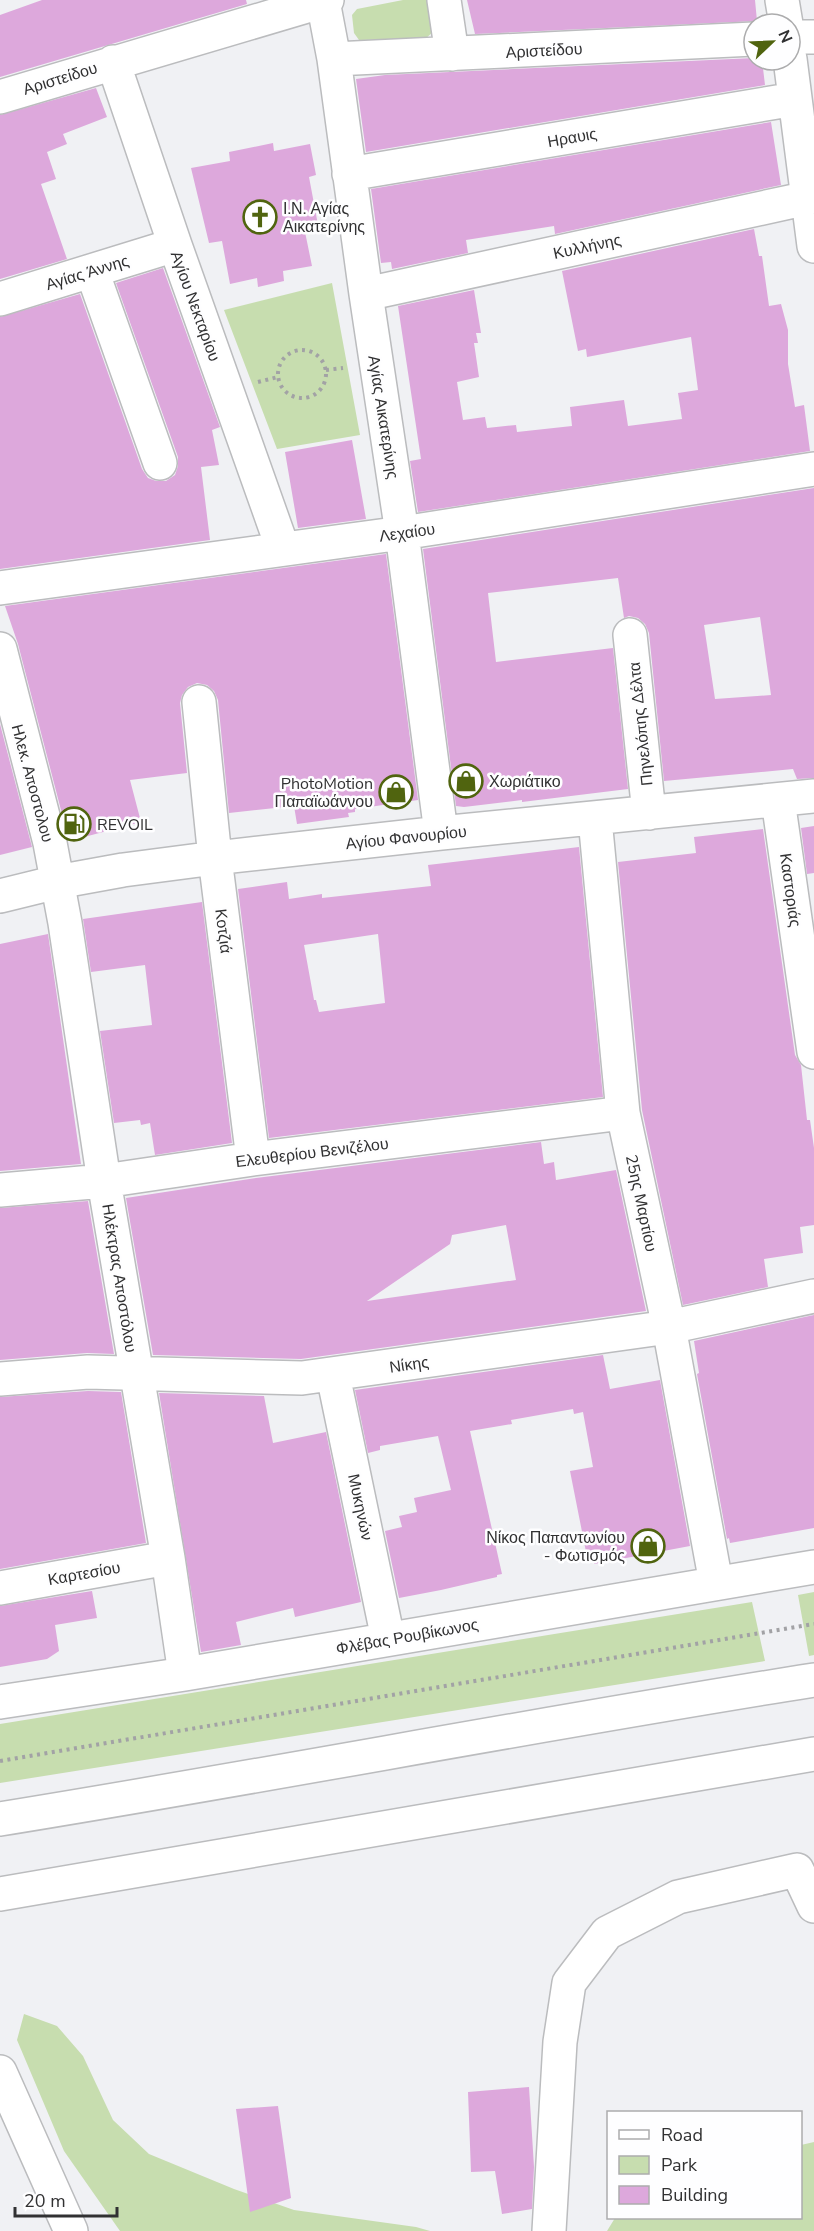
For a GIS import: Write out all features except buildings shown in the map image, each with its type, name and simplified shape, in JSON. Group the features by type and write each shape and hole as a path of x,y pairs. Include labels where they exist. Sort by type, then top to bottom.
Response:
{"street":[{"path":"444,0 452,54"},
{"name":"Αριστείδου","path":"0,97 325,1"},
{"name":"Αγίας Αικατερίνης","path":"325,1 402,533 441,833"},
{"name":"Αριστείδου","path":"334,59 742,40"},
{"name":"Αγίου Νεκταρίου","path":"113,62 283,549"},
{"path":"792,72 814,246"},
{"name":"Ηραυις","path":"349,174 795,99"},
{"name":"Κυλλήνης","path":"366,294 808,198"},
{"name":"Αγίας Άννης","path":"0,299 175,245"},
{"path":"92,271 160,464"},
{"name":"Λεχαίου","path":"0,588 402,533 814,469"},
{"name":"Πηνελόπης Δέλτα","path":"630,635 649,813"},
{"name":"Ηλεκ. Αποστολου","path":"0,649 9,730 50,843 57,882"},
{"name":"Κοτζιά","path":"199,702 215,858 254,1159"},
{"name":"Αγίου Φανουρίου","path":"0,896 57,882 123,870 215,858 814,796"},
{"name":"Καστοριάς","path":"778,800 814,1052"},
{"name":"25ης Μαρτίου","path":"595,819 623,1113 669,1327 716,1583"},
{"name":"Ηλέκτρας Αποστόλου","path":"57,882 104,1181 168,1557 185,1674"},
{"name":"Ελευθερίου Βενιζέλου","path":"0,1190 104,1181 254,1159 623,1113"},
{"name":"Νίκης","path":"0,1379 87,1372 302,1378 333,1375 669,1327 814,1296"},
{"name":"Μυκηνών","path":"333,1375 388,1639"},
{"name":"Καρτεσίου","path":"0,1588 168,1557"},
{"name":"Φλέβας Ρουβίκωνος","path":"0,1702 185,1674 814,1566"},
{"path":"0,1820 814,1680"},
{"path":"0,1894 814,1754"},
{"path":"549,2231 560,2042 569,1983 607,1933 678,1897 806,1869 814,1906"},
{"path":"0,2072 71,2231"}],"path":[{"path":"303,349 314,353 322,360 326,370 325,381 320,390 310,396 300,398 289,395 281,387 278,377 279,366 284,357 293,351 303,349"},
{"path":"0,1761 814,1624"}],"green space":[{"path":"403,0 427,0 432,6 433,32 425,39 359,40 354,33 352,15 357,9"},
{"path":"332,283 360,435 277,449 224,310"},
{"path":"814,1592 814,1655 809,1656 798,1595"},
{"path":"752,1602 765,1661 0,1783 0,1724"},
{"path":"24,2014 57,2026 83,2056 113,2120 149,2154 234,2189 294,2210 416,2227 430,2231 120,2231 64,2151 17,2040"},
{"path":"814,2142 814,2231 607,2231 614,2219 802,2219 802,2145"}],"place":[{"name":"Ι.Ν. Αγίας Αικατερίνης","path":"260,217"},
{"name":"Χωριάτικο","path":"466,781"},
{"name":"PhotoMotion Παπαϊωάννου","path":"396,792"},
{"name":"REVOIL","path":"74,824"},
{"name":"Νίκος Παπαντωνίου - Φωτισμός","path":"648,1546"}]}
